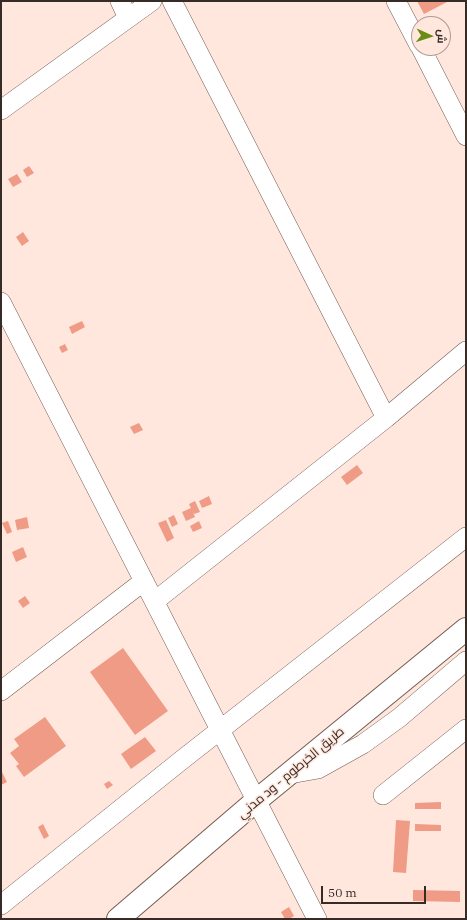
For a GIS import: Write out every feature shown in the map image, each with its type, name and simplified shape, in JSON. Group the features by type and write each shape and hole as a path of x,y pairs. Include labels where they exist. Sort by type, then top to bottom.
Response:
{"highway":[{"name":"طريق الخرطوم - ود مدني","path":"118,919 257,800 466,629"}],"street":[{"path":"120,1 128,18"},
{"path":"1,110 152,1"},
{"path":"172,1 386,418"},
{"path":"396,1 411,30"},
{"path":"424,56 466,136"},
{"path":"1,302 317,919"},
{"path":"155,601 386,418 466,351"},
{"path":"1,905 220,729 466,537"},
{"path":"1,691 144,581"},
{"path":"290,774 318,769 363,744 399,718 466,661"},
{"path":"383,795 466,729"}],"building":[{"path":"417,1 449,1 424,14"},
{"path":"29,166 34,173 27,177 23,170"},
{"path":"17,174 22,182 13,187 8,179"},
{"path":"23,232 29,241 22,246 16,237"},
{"path":"82,321 85,327 72,334 69,327"},
{"path":"65,344 68,350 62,353 59,347"},
{"path":"139,423 143,430 134,434 130,427"},
{"path":"357,465 363,473 347,485 341,477"},
{"path":"209,496 212,504 202,508 199,501"},
{"path":"195,501 200,512 194,514 192,510 195,517 186,521 182,512 191,508 189,504"},
{"path":"174,515 178,524 172,527 168,518"},
{"path":"27,517 29,528 17,530 15,520"},
{"path":"166,520 174,538 167,542 158,523"},
{"path":"8,521 12,532 7,534 2,523"},
{"path":"199,521 202,528 193,532 190,526"},
{"path":"23,547 27,557 16,562 12,552"},
{"path":"25,596 30,603 23,608 18,601"},
{"path":"123,648 168,711 135,735 90,672"},
{"path":"45,717 66,746 24,777 16,766 19,764 10,753 19,746 14,739"},
{"path":"145,737 156,751 131,769 121,754"},
{"path":"1,770 7,782 1,785"},
{"path":"109,781 113,785 107,789 104,784"},
{"path":"441,802 441,809 415,809 415,803"},
{"path":"396,820 410,821 406,873 393,872"},
{"path":"43,824 49,836 44,839 38,827"},
{"path":"415,824 441,825 441,831 415,831"},
{"path":"413,890 460,891 460,902 413,901"},
{"path":"289,907 294,916 289,919 285,919 281,912"}]}
